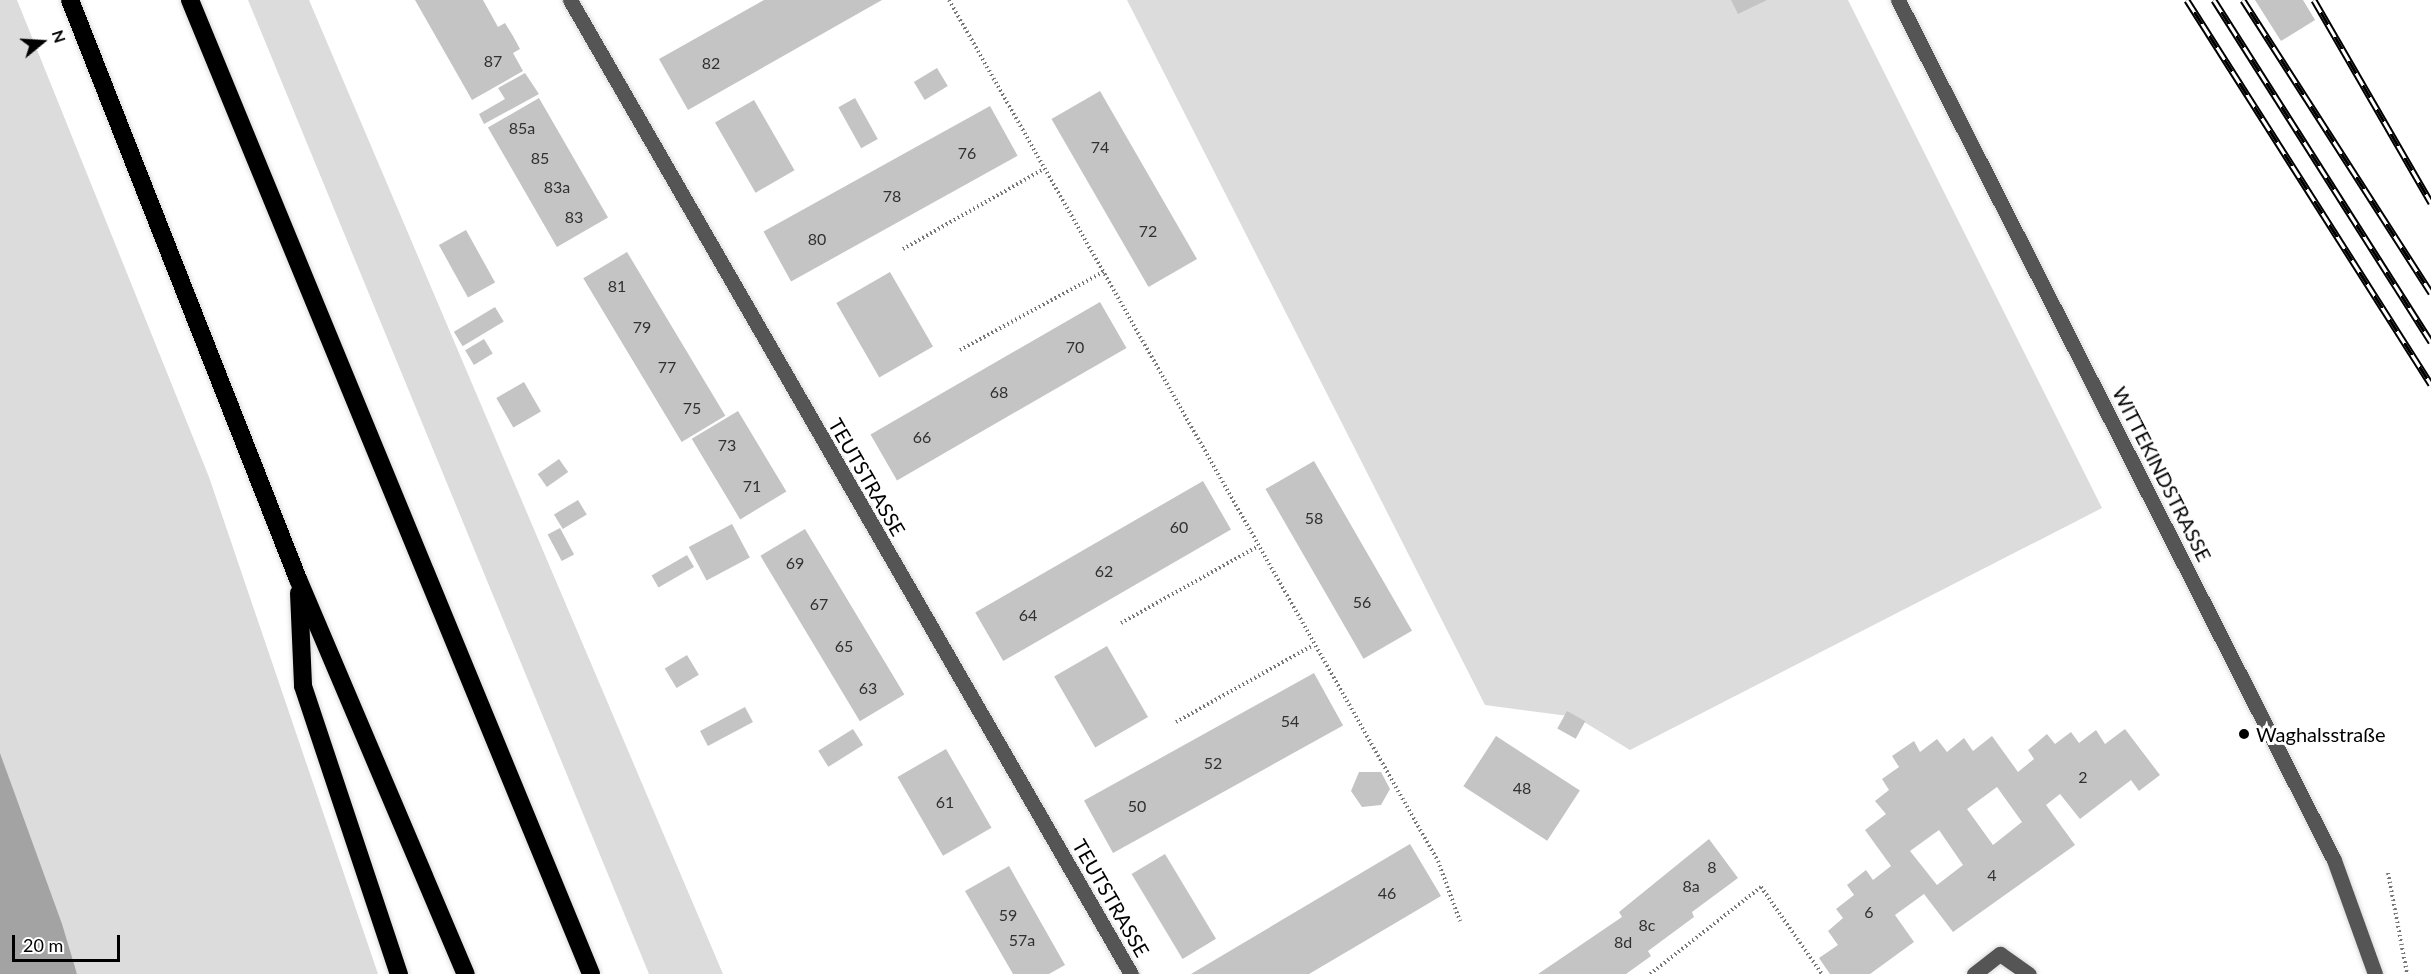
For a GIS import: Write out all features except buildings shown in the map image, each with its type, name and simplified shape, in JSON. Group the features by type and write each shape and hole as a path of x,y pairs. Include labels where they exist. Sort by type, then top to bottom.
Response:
{"highway":[{"path":"70,0 298,579 466,974"},
{"path":"190,0 591,974"},
{"path":"298,579 303,686 399,974"}],"street":[{"name":"TEUTSTRASSE","path":"570,0 1131,974"},
{"name":"WITTEKINDSTRASSE","path":"1898,0 2334,860 2375,974"},
{"path":"1974,974 2000,954 2029,974"}],"path":[{"path":"949,0 1042,170 1105,271 1313,645 1438,861 1460,921"},
{"path":"903,249 1042,170"},
{"path":"960,351 1105,271"},
{"path":"1121,624 1258,546"},
{"path":"1176,722 1313,645"},
{"path":"2388,873 2407,974"},
{"path":"1650,974 1761,887 1822,974"}],"shaded area":[{"path":"0,0 17,0 209,477 378,974 77,974 0,753"},
{"path":"248,0 309,0 723,974 649,974"},
{"path":"1127,0 1848,0 2102,508 1630,750 1576,717 1485,705"},
{"path":"0,753 62,924 77,974 0,974"}],"railway":[{"path":"2187,0 2431,384"},
{"path":"2214,0 2431,342"},
{"path":"2243,0 2431,293"},
{"path":"2314,0 2431,203"}],"place":[{"name":"Waghalsstraße","path":"2244,734"}]}
